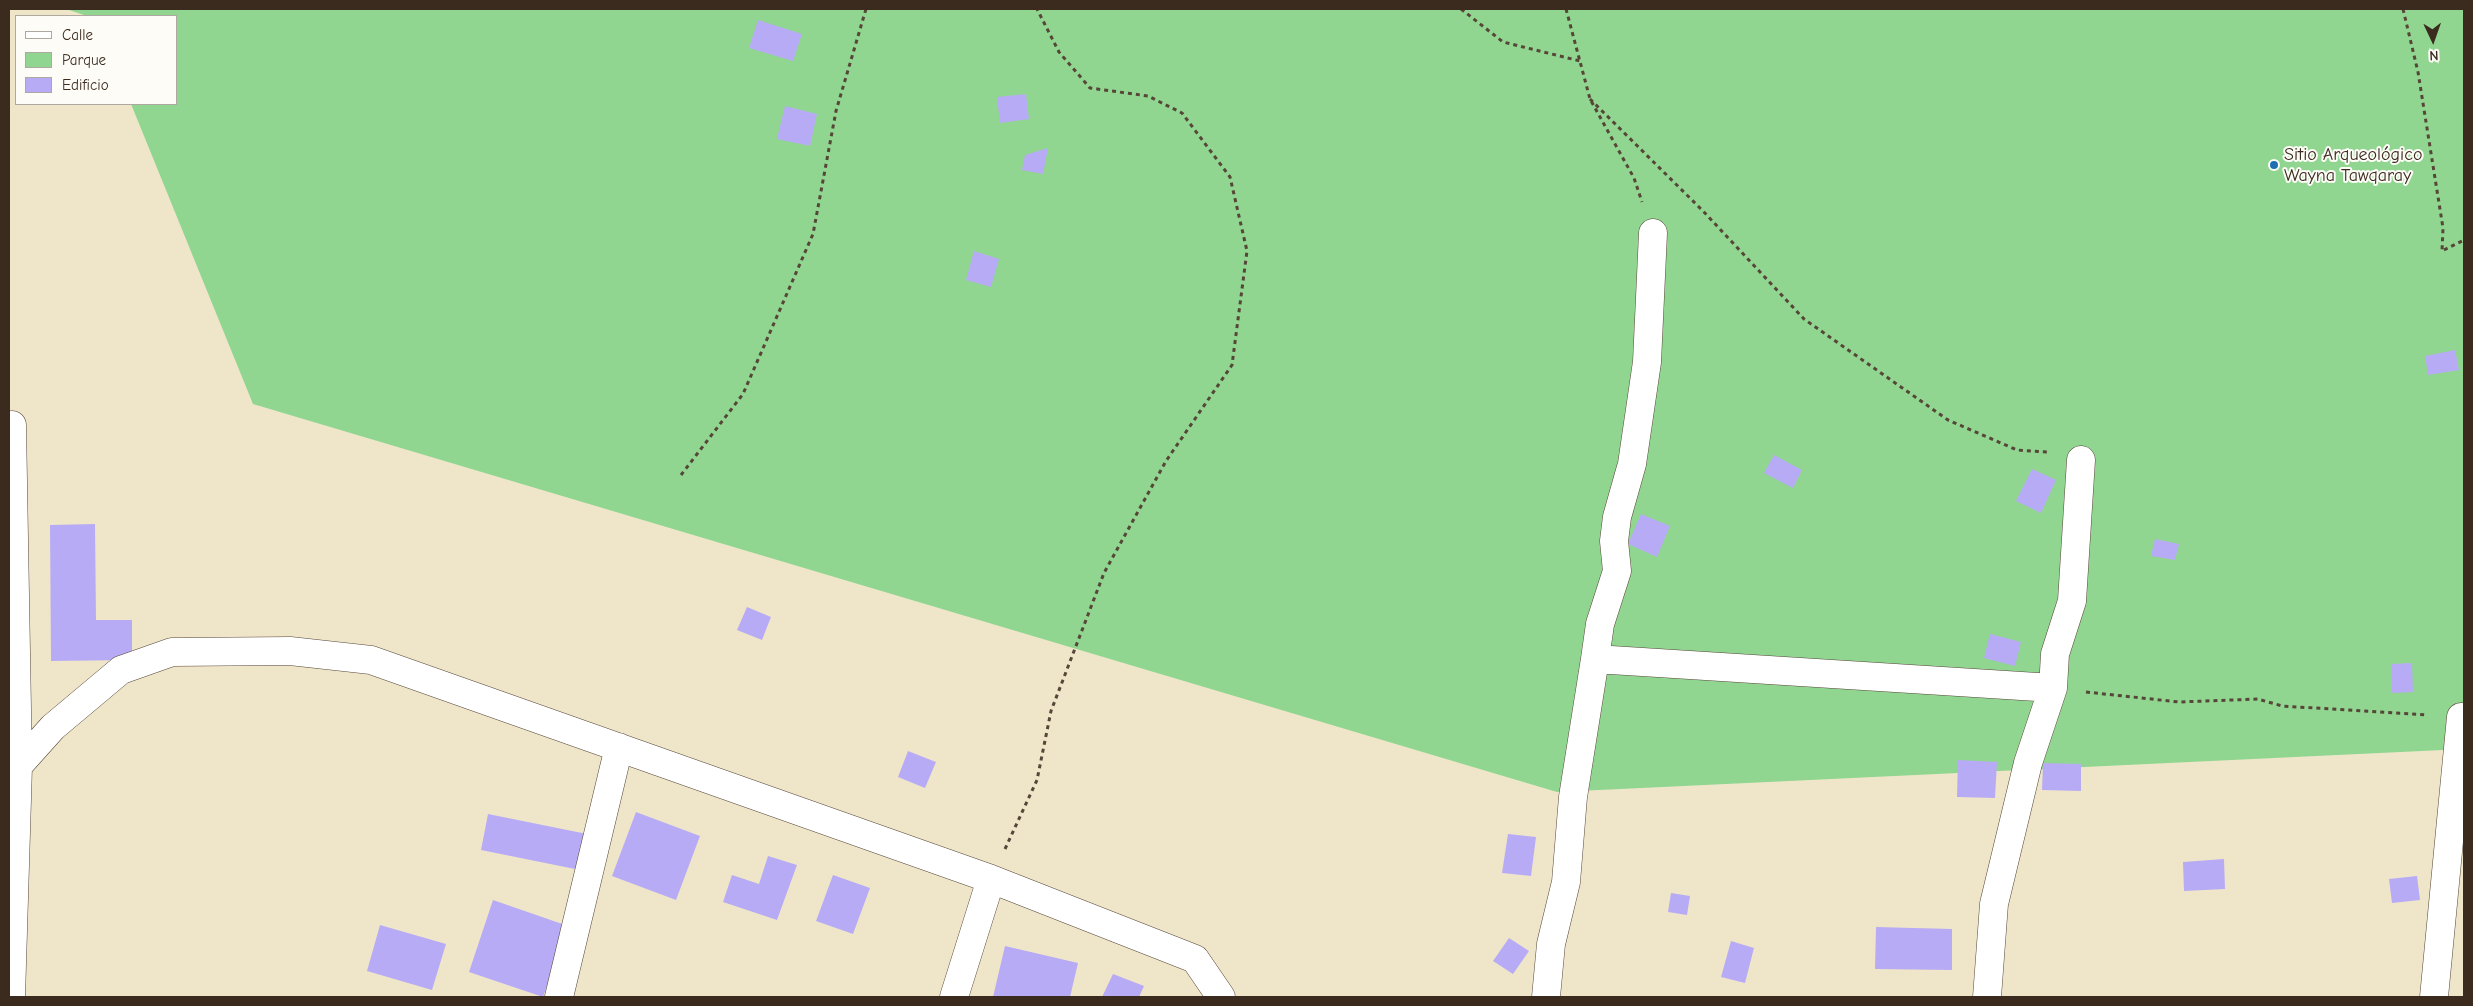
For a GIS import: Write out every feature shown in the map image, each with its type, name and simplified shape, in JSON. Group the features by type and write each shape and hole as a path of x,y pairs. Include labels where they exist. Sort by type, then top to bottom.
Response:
{"street":[{"path":"1546,997 1551,944 1566,882 1573,797 1594,659 1600,624 1617,571 1614,541 1617,517 1632,464 1646,362 1653,233"},
{"path":"11,997 14,766 12,425"},
{"path":"1987,997 1994,904 2028,762 2053,688 2055,654 2072,601 2081,460"},
{"path":"14,766 53,727 121,670 172,652 290,651 371,660 991,879 1195,959 1220,997"},
{"path":"1594,659 2053,688"},
{"path":"2434,997 2460,717"},
{"path":"558,997 619,747"},
{"path":"954,997 991,879"}],"path":[{"path":"681,475 743,394 813,234 836,111 866,9"},
{"path":"991,879 1037,780 1051,711 1104,573 1166,461 1232,364 1246,251 1230,177 1182,113 1148,96 1090,88 1059,52 1036,9"},
{"path":"1461,9 1504,42 1580,61"},
{"path":"1566,9 1590,99 1634,178 1653,233"},
{"path":"2403,9 2418,72 2442,228 2442,251 2464,240"},
{"path":"1590,99 1703,211 1804,319 1948,420 2017,450 2051,452 2081,460"},
{"path":"2053,688 2179,702 2258,699 2282,706 2460,717"}],"green space":[{"path":"66,9 2464,9 2464,749 1557,792 253,404 131,105 178,105 178,15 84,15"}],"building":[{"path":"758,20 802,34 793,61 749,48"},
{"path":"1026,94 1029,119 1000,123 997,97"},
{"path":"785,106 817,114 810,146 777,139"},
{"path":"1048,148 1043,174 1022,170 1025,155"},
{"path":"974,251 999,259 991,287 966,280"},
{"path":"2455,350 2459,370 2428,375 2425,356"},
{"path":"1774,455 1802,470 1793,488 1764,473"},
{"path":"2032,469 2056,480 2041,513 2016,501"},
{"path":"1641,514 1670,526 1657,557 1628,544"},
{"path":"95,524 96,620 132,620 132,660 51,661 50,525"},
{"path":"2155,539 2179,544 2175,560 2151,556"},
{"path":"747,607 771,617 762,640 737,630"},
{"path":"1990,634 2021,642 2015,666 1984,658"},
{"path":"2412,663 2413,692 2392,693 2391,664"},
{"path":"908,751 936,762 925,788 898,777"},
{"path":"1958,760 1997,762 1995,798 1957,797"},
{"path":"2043,763 2081,764 2081,791 2042,790"},
{"path":"636,812 700,836 676,900 612,876"},
{"path":"488,814 587,834 580,870 481,850"},
{"path":"1508,834 1536,837 1531,876 1502,873"},
{"path":"768,856 797,865 777,920 723,902 732,875 759,884"},
{"path":"2224,859 2225,889 2184,891 2183,862"},
{"path":"833,875 870,888 853,934 816,921"},
{"path":"2417,876 2420,900 2392,903 2389,879"},
{"path":"1671,893 1690,896 1687,915 1668,912"},
{"path":"493,900 568,926 543,997 469,972"},
{"path":"380,925 446,944 432,990 367,971"},
{"path":"1876,927 1952,929 1952,970 1875,969"},
{"path":"1509,938 1529,951 1513,974 1493,961"},
{"path":"1731,941 1754,948 1745,983 1721,977"},
{"path":"1005,946 1078,963 1070,997 993,997"},
{"path":"1113,974 1144,986 1139,997 1102,997"}],"place":[{"name":"Sitio Arqueológico Wayna Tawqaray","path":"2274,165"}]}
